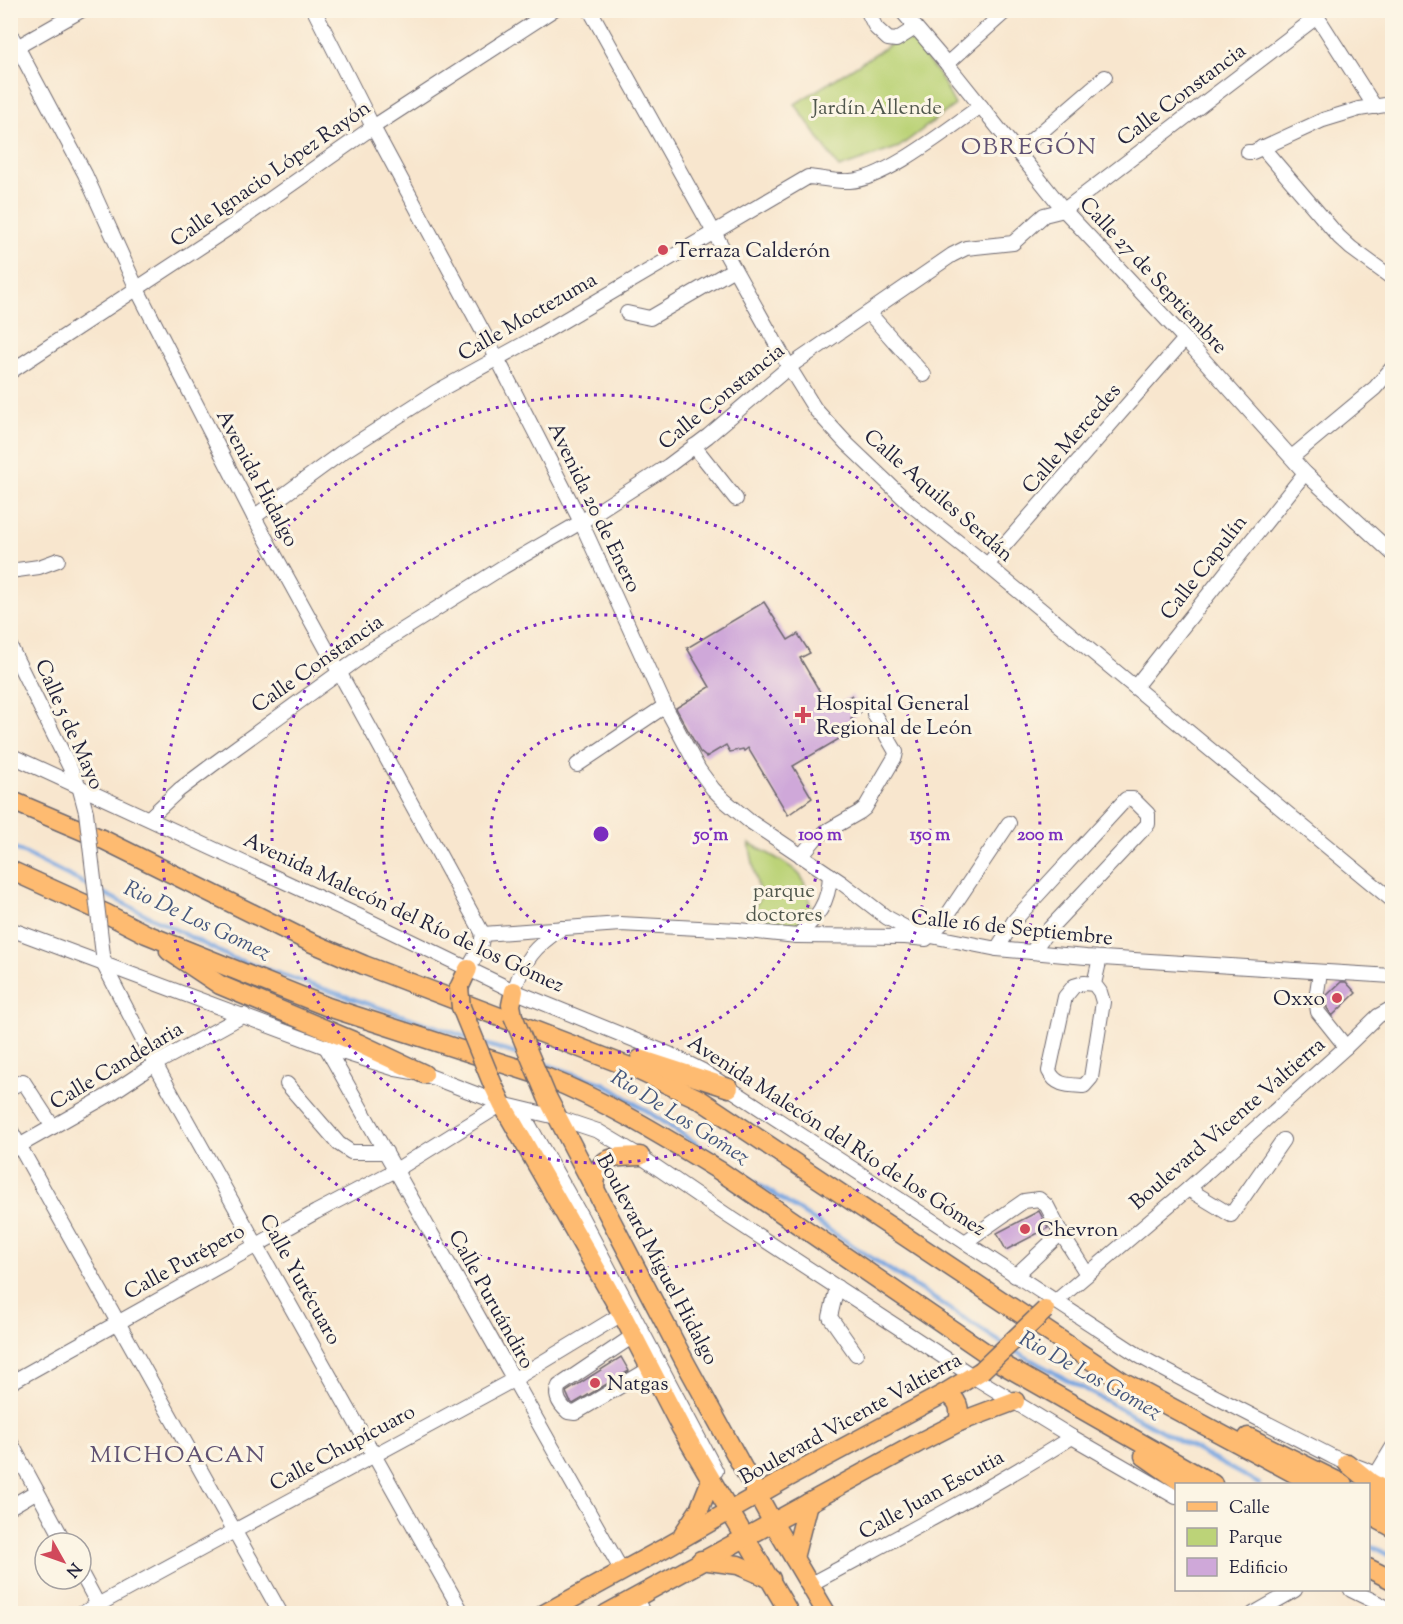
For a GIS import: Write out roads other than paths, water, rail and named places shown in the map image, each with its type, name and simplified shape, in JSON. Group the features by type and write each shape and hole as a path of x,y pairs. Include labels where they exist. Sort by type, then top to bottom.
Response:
{"main road":[{"path":"10,793 33,808"},
{"path":"10,800 104,840 310,942 364,965 518,1021 635,1069 699,1099 1122,1381 1310,1483"},
{"path":"10,870 146,934 328,1007 545,1077 574,1089 679,1145 720,1171 1002,1364 1210,1483"},
{"path":"10,880 57,892"},
{"path":"146,934 195,970 220,985 358,1043 424,1074"},
{"path":"468,969 459,988 461,1007 502,1104 622,1314 681,1428 711,1480 732,1509 790,1614"},
{"name":"Boulevard Miguel Hidalgo","path":"514,991 511,1005 551,1110 595,1189 770,1523 827,1614"},
{"path":"518,1021 576,1036 664,1068 729,1088"},
{"path":"595,1189 600,1164 613,1157 640,1156"},
{"name":"Boulevard Vicente Valtierra","path":"544,1614 977,1374 1050,1306"},
{"path":"945,1393 958,1403 959,1422"},
{"path":"606,1614 701,1560 959,1422 1015,1401"},
{"path":"1198,1422 1235,1431 1339,1483"},
{"path":"1106,1423 1137,1451 1181,1483"},
{"path":"1347,1463 1370,1482 1392,1495"},
{"path":"670,1545 695,1517 711,1480"},
{"path":"1370,1499 1392,1511"},
{"path":"794,1558 808,1503"},
{"path":"1370,1515 1392,1527"},
{"path":"701,1560 738,1565 771,1580"},
{"path":"1370,1569 1392,1580"}],"street":[{"path":"14,49 82,10"},
{"name":"Avenida 20 de Enero","path":"314,10 373,127 498,358 581,522 665,706 699,770 713,789 748,820 830,875 886,917 906,928 931,936"},
{"name":"Calle Ignacio López Rayón","path":"10,372 235,224 373,127 553,10"},
{"name":"Calle Aquiles Serdán","path":"590,10 789,368 815,409 847,444 910,504 1392,900"},
{"path":"867,10 876,28 888,39 896,40 915,28"},
{"name":"Calle 27 de Septiembre","path":"901,10 1064,210 1185,339 1305,473 1392,553"},
{"path":"947,64 1007,10"},
{"path":"1315,13 1375,107"},
{"name":"Calle Constancia","path":"149,818 179,790 280,714 406,627 581,522 694,446 789,368 952,255 966,249 1013,243 1044,215 1064,210 1315,13"},
{"name":"Avenida Hidalgo","path":"10,33 14,49 85,174 137,290 254,517 483,934"},
{"path":"1017,152 1105,77"},
{"path":"1248,152 1253,152 1323,120 1359,109 1392,104"},
{"name":"Calle Moctezuma","path":"254,517 341,453 426,398 712,231 808,177 850,181 874,174 907,157 981,106"},
{"path":"1262,147 1339,237 1392,278"},
{"path":"627,313 650,318 734,269"},
{"path":"868,313 924,375"},
{"name":"Calle Mercedes","path":"987,565 1185,339"},
{"path":"1292,457 1375,387 1392,368"},
{"path":"694,446 736,498"},
{"name":"Calle Capulín","path":"1135,687 1305,473"},
{"path":"10,571 39,567 58,560"},
{"name":"Calle 5 de Mayo","path":"10,646 79,786 86,812 104,960"},
{"path":"577,765 665,706"},
{"path":"801,856 820,836 865,808 895,757 896,752 874,714"},
{"name":"Avenida Malecón del Río de los Gómez","path":"10,755 361,917 514,991 669,1054 703,1071 1016,1276 1050,1306 1201,1390 1347,1463 1377,1473 1392,1482"},
{"path":"997,949 1022,912 1126,799 1132,799 1148,814 1148,824 1050,928 1032,952"},
{"path":"931,936 1009,823"},
{"path":"797,936 815,920 823,908 828,895 830,875"},
{"name":"Calle 16 de Septiembre","path":"483,934 620,924 738,930 797,936 924,939 931,936 997,949 1100,958 1392,976"},
{"name":"Boulevard Miguel Hidalgo","path":"514,991 527,958 539,945 564,927"},
{"path":"10,929 104,960 326,1047 390,1068 424,1074 502,1104 520,1109 551,1110 598,1131 640,1156 837,1287 977,1374 1015,1401 1175,1496"},
{"path":"468,969 480,948 483,934"},
{"path":"1094,984 1084,983 1074,986 1065,997 1049,1071 1053,1079 1062,1084 1084,1086 1091,1078 1103,1002 1094,984 1100,958"},
{"name":"Calle Yurécuaro","path":"104,960 155,1064 463,1614"},
{"path":"1320,972 1316,1005 1318,1012 1346,1047"},
{"name":"Boulevard Vicente Valtierra","path":"1050,1306 1188,1189 1378,1016 1392,1008"},
{"name":"Calle Candelaria","path":"15,1148 107,1096 155,1064 244,1015"},
{"name":"Calle Puruándiro","path":"326,1047 622,1571"},
{"path":"10,1088 23,1081 53,1127"},
{"path":"287,1084 339,1144 351,1152 386,1152"},
{"name":"Calle Purépero","path":"10,1383 396,1170 502,1104"},
{"path":"520,1109 588,1228 732,1509"},
{"path":"551,1110 655,1323 755,1495"},
{"path":"10,1129 15,1148 118,1322 281,1614"},
{"path":"1188,1189 1231,1215 1283,1140"},
{"path":"964,1242 1024,1201 1035,1198 1043,1201 1047,1206 1087,1274"},
{"path":"1016,1276 1061,1233"},
{"path":"837,1287 830,1317 856,1354"},
{"name":"Calle Chupícuaro","path":"81,1614 100,1609 234,1529 513,1380 622,1314"},
{"path":"633,1336 559,1386 557,1391 559,1401 568,1412 575,1413 651,1368"},
{"name":"Calle Juan Escutia","path":"809,1585 1032,1463 1072,1437"},
{"path":"10,1441 59,1531"},
{"path":"1377,1473 1392,1448"},
{"path":"10,1507 37,1491"},
{"path":"770,1523 792,1572 817,1614"},
{"path":"747,1535 800,1614"},
{"path":"90,1591 100,1609"},
{"path":"1253,1614 1293,1591"},
{"path":"1353,1591 1392,1610"},
{"path":"635,1597 644,1614"}],"waterway":[{"name":"Rio De Los Gomez","path":"10,846 232,958 469,1038"},
{"name":"Rio De Los Gomez","path":"482,1043 525,1057"},
{"name":"Rio De Los Gomez","path":"539,1062 605,1084 1002,1343"},
{"name":"Rio De Los Gomez","path":"1011,1349 1257,1483"},
{"name":"Rio De Los Gomez","path":"1370,1545 1392,1557"}],"place":[{"name":"Terraza Calderón","path":"663,250"},
{"name":"Hospital General Regional de León","path":"803,715"},
{"name":"Oxxo","path":"1337,998"},
{"name":"Chevron","path":"1025,1229"},
{"name":"Natgas","path":"595,1383"}],"district":[{"name":"OBREGÓN","path":"1029,146"},
{"name":"MICHOACAN","path":"178,1454"}],"park label":[{"name":"Jardín Allende","path":"877,107"},
{"name":"parque doctores","path":"784,902"}]}
